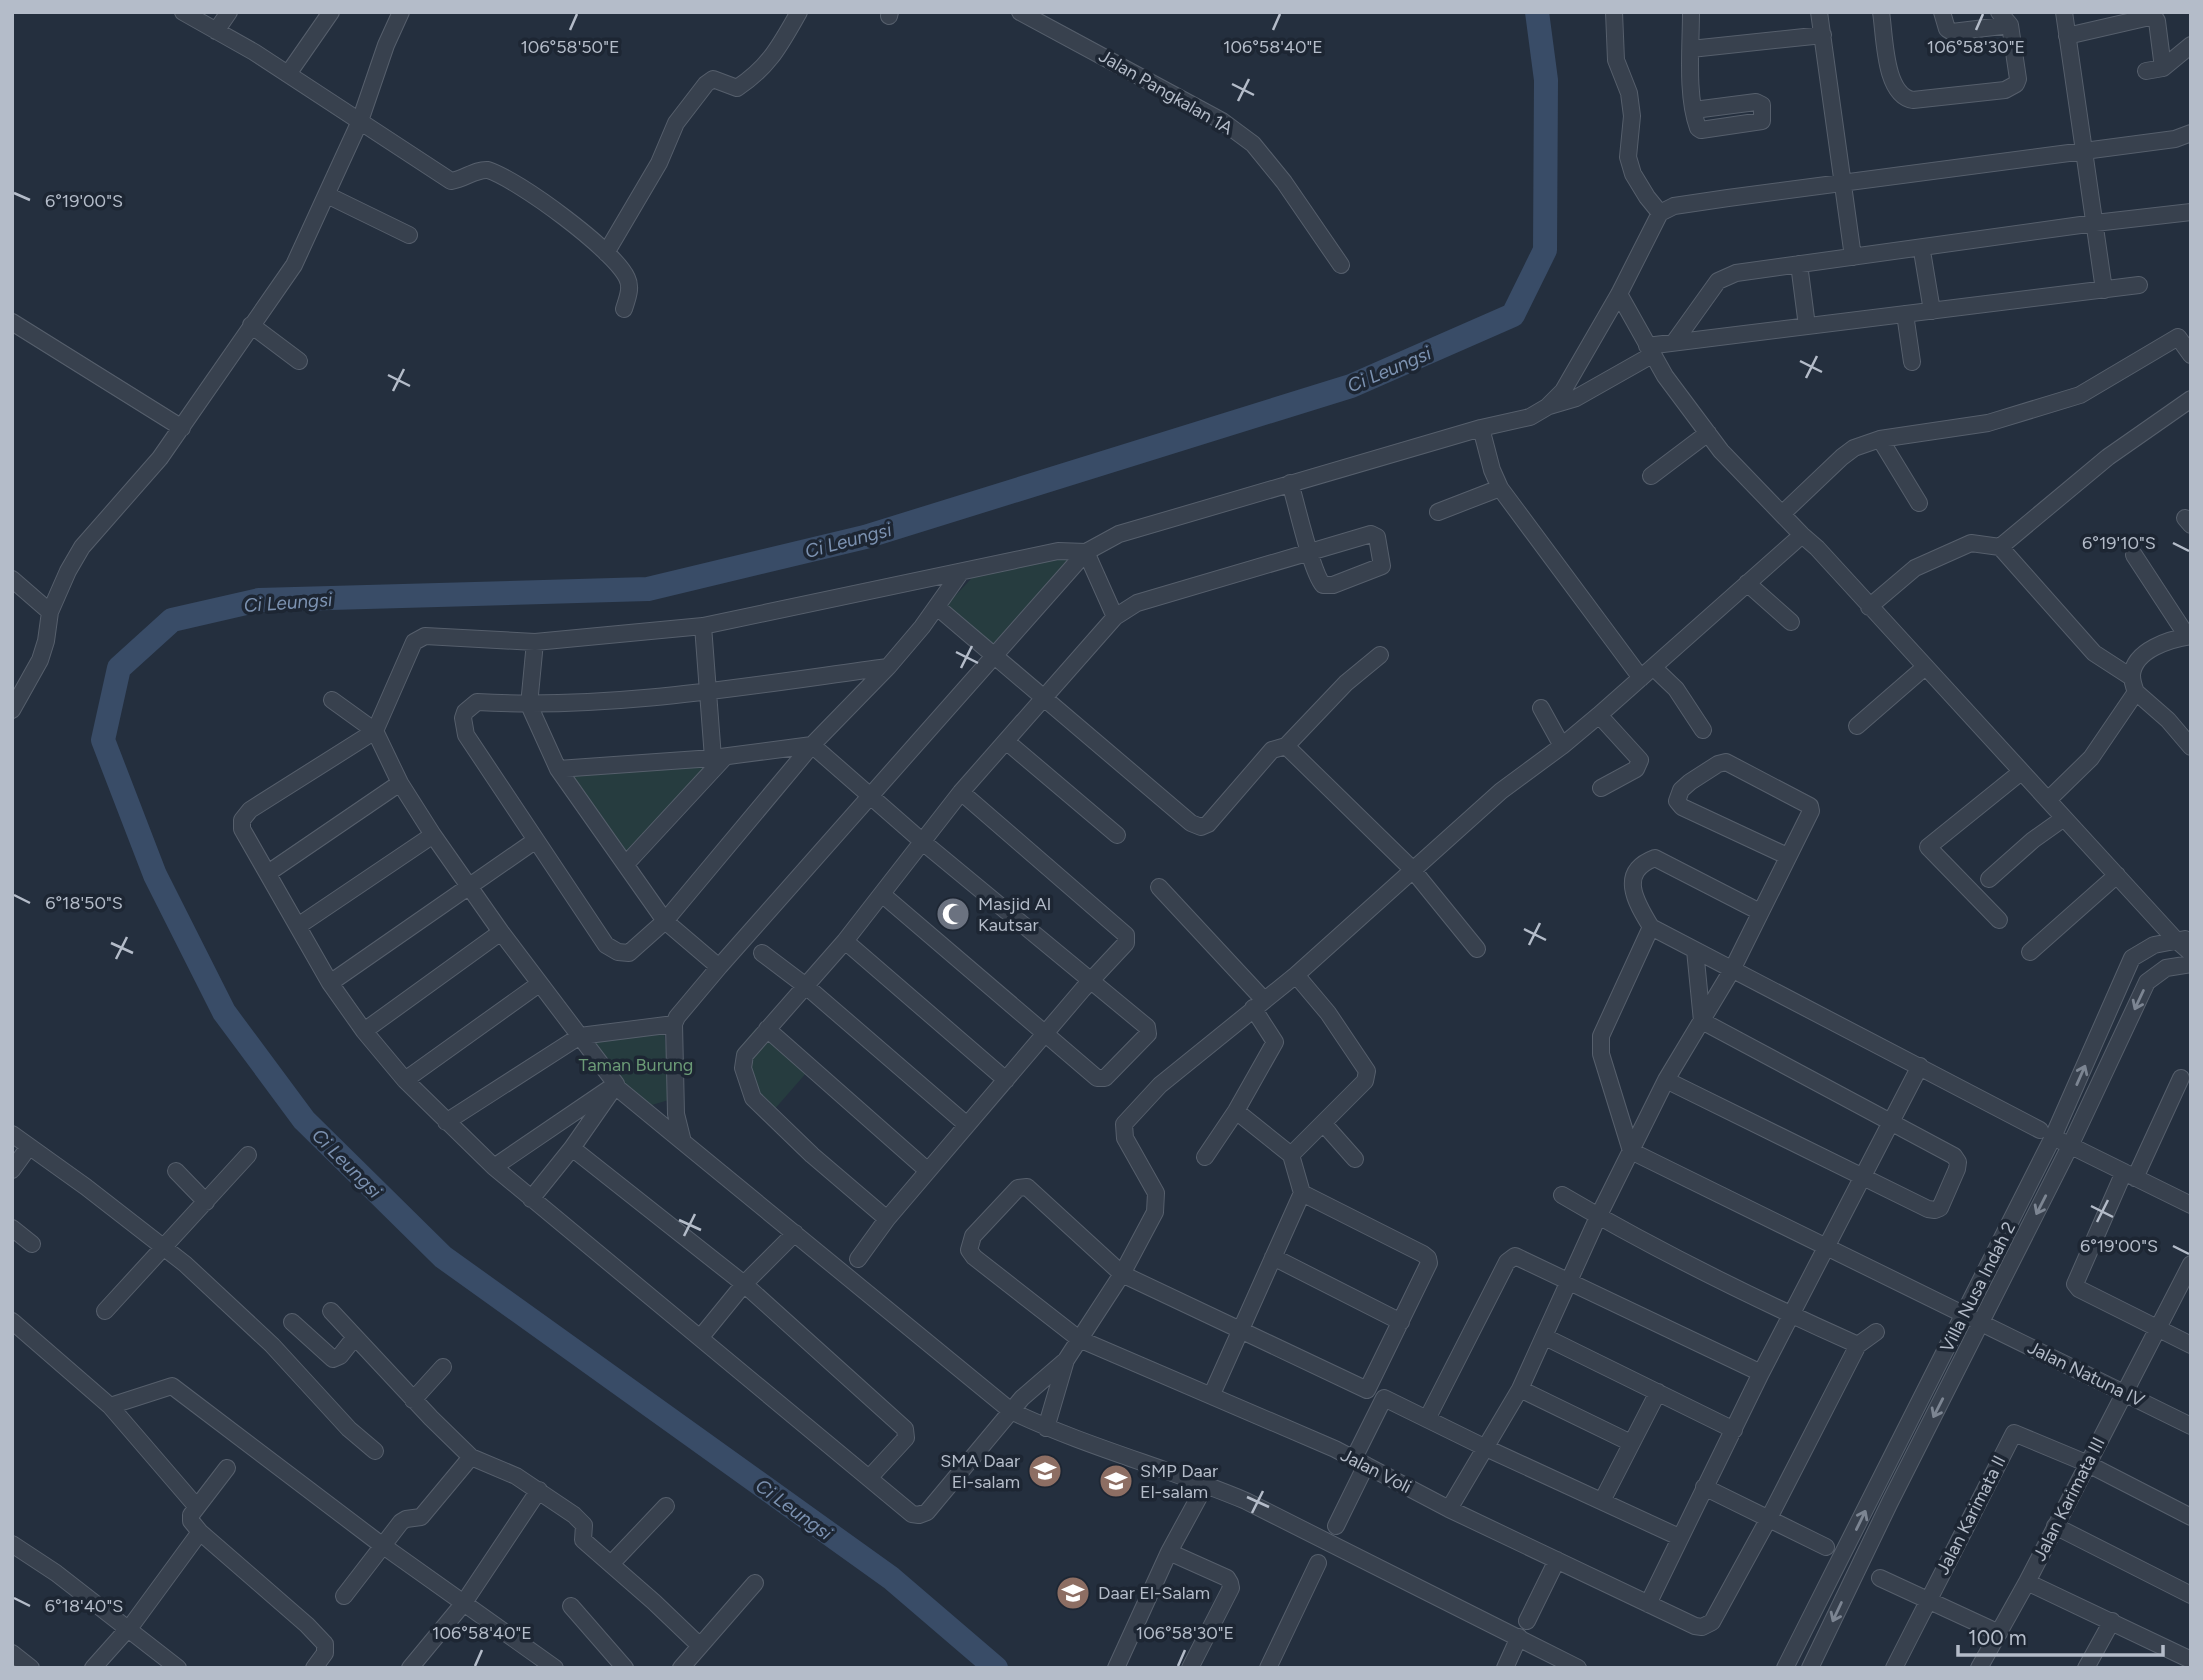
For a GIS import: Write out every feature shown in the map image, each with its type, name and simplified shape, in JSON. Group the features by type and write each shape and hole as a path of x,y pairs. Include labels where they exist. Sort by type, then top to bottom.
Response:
{"street":[{"path":"183,12 288,74 451,181 480,170 496,173 537,196 606,253 629,281 629,293 624,309"},
{"path":"216,31 229,12"},
{"path":"288,74 331,12"},
{"path":"12,710 44,650 50,612 82,547 160,458 294,265 360,121 386,45 401,12"},
{"path":"606,253 659,163 676,122 706,84 713,79 732,87 742,85 769,63 799,12"},
{"name":"Jalan Pangkalan 1A","path":"1020,12 1222,121 1253,144 1284,181 1341,265"},
{"path":"1615,12 1616,60 1629,93 1632,116 1628,157 1633,174 1660,213"},
{"path":"1691,12 1694,110"},
{"path":"1819,12 1853,257"},
{"path":"1881,12 1891,82 1900,96 1913,100 2006,90 2016,85 2018,79 2010,25 1999,12"},
{"path":"1942,12 1947,29 1952,32 2010,25"},
{"path":"2064,12 2104,290"},
{"path":"2067,36 2154,16 2157,21 2154,69 2191,46"},
{"path":"1691,49 1822,35"},
{"path":"1547,407 1563,391 1619,293 1660,213 1674,206 2175,139 2191,132"},
{"path":"327,195 409,235"},
{"path":"1675,341 1718,282 1736,273 2191,212"},
{"path":"1923,257 1932,311"},
{"path":"1799,264 1807,326"},
{"path":"684,1142 676,1114 674,1024 677,1017 1086,552 1119,534 1480,428 1530,417 1547,407 1576,398 1650,350 1675,341 2139,285"},
{"path":"1619,293 1665,376 1721,451 1817,548 2117,875 2183,939 2191,953"},
{"path":"1905,314 1912,362"},
{"path":"12,322 182,428"},
{"path":"251,325 299,361"},
{"path":"1782,513 1854,448 1880,439 1988,423 2080,395 2185,334 2191,355"},
{"path":"2000,547 2108,457 2191,399"},
{"path":"1480,428 1500,488 1534,537 1647,673 1676,689 1703,730"},
{"path":"1651,476 1708,433"},
{"path":"1880,439 1919,503"},
{"path":"887,1219 812,1155 753,1098 743,1063 745,1055 807,987 883,895 961,792 1115,617 1138,603 1311,552 1290,483"},
{"path":"1438,512 1500,488"},
{"path":"1046,1428 1066,1360 1122,1274 1155,1212 1156,1193 1125,1138 1125,1124 1160,1085 1296,975 1501,790 1562,746 1599,715 1802,535"},
{"path":"1869,607 1915,568 1971,543 2000,547 2094,653 2134,685 2191,747"},
{"path":"1066,1360 1022,1398 927,1512 912,1514 531,1199 446,1122 405,1080 364,1031 330,983 241,824 246,813 375,731 411,646 416,639 425,636 535,642 703,626 1059,551 1086,552"},
{"path":"1086,552 1115,617"},
{"path":"2048,800 2091,758 2134,685 2134,664 2160,642 2189,636 2134,555"},
{"path":"888,667 708,692 529,705 477,702 468,708 463,718 466,735 606,946 624,954 634,951 665,921 812,745 888,667 937,607 961,572"},
{"path":"12,579 50,612"},
{"path":"1747,583 1791,622"},
{"path":"937,607 1191,823 1201,827 1208,824 1272,750 1286,746 1346,683 1380,655"},
{"path":"703,626 708,692 719,757"},
{"path":"535,642 529,705 558,769 665,921 719,967"},
{"path":"1857,726 1925,667"},
{"path":"332,700 375,731 400,783 433,835 501,932 615,1085 1011,1411 1046,1428 1206,1484 1246,1501 1578,1668"},
{"path":"1541,708 1562,746"},
{"path":"1599,715 1640,760 1636,769 1601,788"},
{"path":"1006,741 1117,835"},
{"path":"558,769 719,757 812,745 923,843 1147,1027 1148,1034 1101,1079 1044,1035 883,895"},
{"path":"1286,746 1412,869 1477,949"},
{"path":"626,864 719,757"},
{"path":"1449,1509 1520,1389 1598,1217 1665,1080 1732,970 1811,811 1810,806 1726,762 1718,764 1681,790 1677,801 1682,807 1787,856"},
{"path":"1999,920 1928,847 2021,772"},
{"path":"268,873 400,783"},
{"path":"858,1259 887,1219 1124,946 1126,935 961,792"},
{"path":"1989,879 2064,817"},
{"path":"298,926 433,835"},
{"path":"330,983 536,841"},
{"path":"1760,912 1655,858 1641,863 1633,876 1635,902 1651,926 2070,1146 2191,1205"},
{"path":"2030,952 2117,875"},
{"path":"1159,887 1258,1004 1275,1042 1236,1111 1205,1157"},
{"path":"1632,1151 1601,1054 1601,1036 1651,926"},
{"path":"364,1031 501,932"},
{"name":"Villa Nusa Indah 2","path":"1785,1668 1965,1313 2047,1133 2132,958 2154,945 2183,939"},
{"path":"845,941 1006,1080"},
{"path":"1695,950 1702,1021"},
{"path":"762,953 807,987 967,1125"},
{"name":"Villa Nusa Indah 2","path":"1810,1668 1890,1502 2070,1146 2147,982 2166,968 2191,964"},
{"path":"1292,1155 1364,1081 1367,1071 1328,1013 1296,975"},
{"path":"405,1080 540,984"},
{"path":"1665,1080 1928,1209 1940,1208 1957,1169 1956,1159 1702,1021"},
{"path":"446,1122 580,1036 674,1024"},
{"path":"767,1029 928,1171"},
{"path":"1648,1604 1761,1373 1920,1066"},
{"path":"2181,1078 2075,1284 2191,1345"},
{"path":"531,1199 572,1149 615,1085"},
{"path":"494,1167 615,1085"},
{"path":"1212,1394 1302,1193 1292,1155 1236,1111"},
{"path":"1323,1124 1355,1159"},
{"path":"12,1134 185,1264 272,1345 349,1429 375,1451"},
{"path":"12,1170 28,1148"},
{"path":"572,1149 744,1284 905,1429 906,1438 870,1478"},
{"name":"Jalan Natuna IV","path":"1632,1151 1828,1245 2191,1426"},
{"path":"105,1311 248,1156"},
{"path":"176,1171 206,1202"},
{"name":"Jalan Voli","path":"1122,1274 1030,1189 1024,1187 1017,1188 973,1236 969,1250 974,1257 1079,1339 1212,1394 1360,1462 1449,1509 1702,1627 1713,1622 1858,1345 1876,1332"},
{"path":"1122,1274 1367,1390 1429,1263 1428,1258 1302,1193"},
{"path":"1562,1195 1598,1217 1792,1315 1858,1345"},
{"path":"12,1228 32,1244"},
{"path":"700,1338 744,1284 795,1233"},
{"path":"1427,1419 1509,1259 1517,1256 1761,1373"},
{"path":"1273,1257 1401,1322"},
{"name":"Jalan Karimata III","path":"1979,1668 2189,1270"},
{"path":"331,1311 471,1457 500,1468 539,1490 582,1522 585,1528 581,1536 583,1540 699,1645"},
{"path":"12,1321 110,1406 197,1506"},
{"path":"292,1322 332,1359 340,1356 355,1338"},
{"path":"1545,1337 1734,1430"},
{"path":"414,1399 443,1367"},
{"path":"110,1406 172,1386 382,1546 555,1668"},
{"path":"1520,1389 1632,1443"},
{"path":"1602,1501 1658,1392"},
{"path":"1336,1526 1384,1398 1679,1537"},
{"name":"Jalan Karimata II","path":"1894,1668 2014,1433 2086,1463"},
{"path":"344,1596 403,1520 421,1517 471,1457"},
{"path":"2086,1463 2191,1517"},
{"path":"227,1468 197,1506 191,1515 191,1521 325,1644 325,1653 314,1668"},
{"path":"1116,1668 1170,1552 1206,1484"},
{"path":"1704,1488 1826,1547"},
{"path":"410,1668 463,1604 539,1490"},
{"path":"611,1564 666,1506"},
{"path":"2055,1526 2191,1595"},
{"path":"93,1668 129,1628 200,1532"},
{"path":"12,1544 56,1573 178,1668"},
{"path":"1170,1552 1227,1578 1231,1586 1190,1668"},
{"path":"1527,1621 1556,1560"},
{"path":"1268,1668 1318,1563"},
{"path":"1880,1578 1998,1633"},
{"path":"2026,1582 2191,1660"},
{"path":"681,1668 755,1583"},
{"path":"571,1606 625,1668"},
{"path":"2086,1668 2112,1621"},
{"path":"1505,1668 1519,1637"},
{"path":"12,1653 31,1668"}],"green space":[{"path":"1058,551 1070,562 992,655 942,610 982,567"},
{"path":"725,757 626,864 558,769"},
{"path":"756,1028 808,1071 766,1119 746,1103 736,1052"},
{"name":"Taman Burung","path":"664,1031 672,1099 635,1110 575,1035"}],"waterway":[{"name":"Ci Leungsi","path":"996,1668 891,1578 443,1257 304,1120 224,1012 155,875 103,740 119,668 172,620 259,600 648,589 865,537 1351,386 1513,315 1545,250 1546,80 1537,12"}],"place":[{"name":"Masjid Al Kautsar","path":"953,914"},
{"name":"SMA Daar El-salam","path":"1045,1471"},
{"name":"SMP Daar El-salam","path":"1116,1481"},
{"name":"Daar El-Salam","path":"1073,1593"}]}
